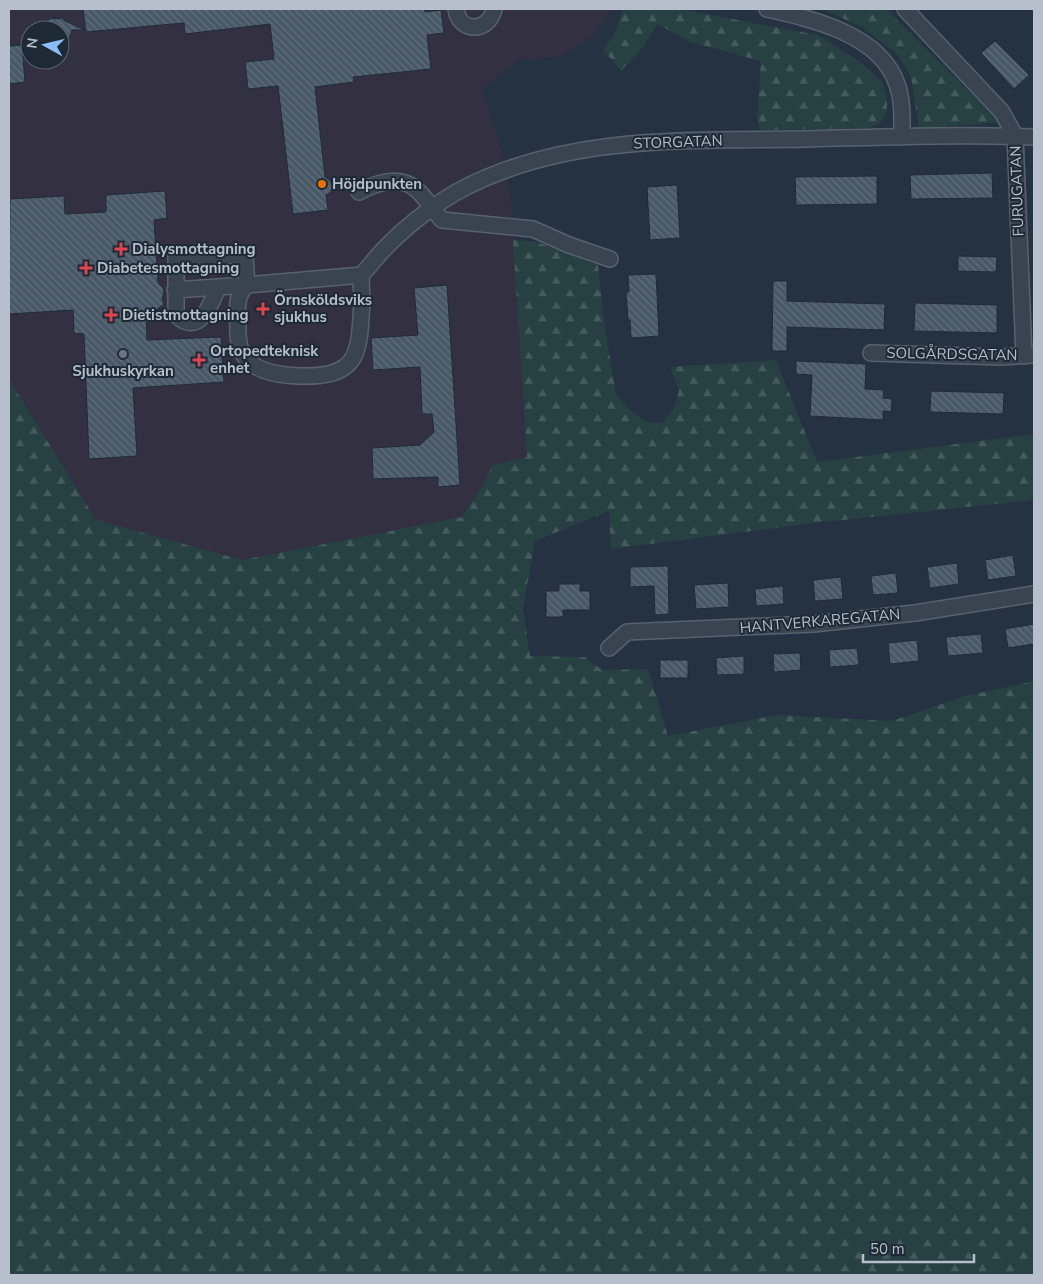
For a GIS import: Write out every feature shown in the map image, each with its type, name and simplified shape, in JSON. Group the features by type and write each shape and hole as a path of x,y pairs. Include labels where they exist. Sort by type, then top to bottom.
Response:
{"street":[{"path":"456,9 458,17 462,22 473,27 485,24 490,20 494,9"},
{"path":"767,9 826,23 866,45 885,61 893,74 900,93 902,137"},
{"name":"FURUGATAN","path":"905,9 1002,112 1015,136 1029,355"},
{"name":"STORGATAN","path":"362,275 397,235 432,209 464,188 514,166 534,160 609,146 680,141 1034,137"},
{"path":"359,192 375,183 391,181 404,183 416,189 442,220 533,229 569,245 610,259"},
{"path":"218,287 206,314 197,322 181,320 176,315 176,257 245,255 247,286"},
{"path":"175,290 247,286 362,275 359,344 353,359 340,370 320,375 277,374 264,371 249,362 239,345 237,307 239,296 247,286"},
{"name":"SOLGÅRDSGATAN","path":"871,353 1002,357 1029,355"},
{"name":"HANTVERKAREGATAN","path":"610,648 627,632 813,624 915,613 1034,594"}],"shaded area":[{"name":"Örnsköldsviks sjukhus","path":"9,9 611,9 595,33 562,56 517,61 482,89 507,166 513,221 527,457 492,465 483,485 462,517 242,560 96,520 9,379"}],"green space":[{"path":"623,9 679,9 818,35 860,62 882,82 887,98 887,112 881,122 870,128 759,130 757,115 761,61 690,42 657,24 644,46 621,71 603,50 614,35"},
{"path":"822,9 886,9 1000,122 919,129 911,77 898,55 862,27"},
{"path":"513,240 537,242 598,265 605,327 616,394 629,409 645,422 662,423 673,411 679,391 670,367 776,360 817,462 1034,434 1034,500 824,522 611,549 609,511 535,541 523,608 530,656 585,657 602,670 648,669 668,736 777,715 892,721 965,696 1034,681 1034,1275 9,1275 9,379 96,520 242,560 462,517 483,485 492,465 527,457"}],"building":[{"path":"83,9 424,9 425,12 441,10 444,33 427,35 431,69 353,77 354,82 315,87 325,177 333,185 331,192 326,195 328,210 293,214 278,86 248,89 245,62 274,59 270,24 185,34 184,23 86,32"},
{"path":"60,16 64,20 48,20 52,18 60,19"},
{"path":"70,23 85,30 72,30 70,36"},
{"path":"995,41 1029,75 1014,89 981,53"},
{"path":"20,45 20,70 24,70 25,82 9,84 9,46"},
{"path":"992,173 993,198 911,199 910,175"},
{"path":"877,176 877,204 796,205 795,177"},
{"path":"677,185 680,238 650,240 647,187"},
{"path":"165,191 167,218 154,220 158,283 163,288 162,299 164,304 152,313 146,313 147,340 221,337 224,382 133,388 137,456 89,459 84,334 74,333 73,310 9,314 10,199 64,196 65,214 106,212 106,195"},
{"path":"958,256 997,257 996,272 958,271"},
{"path":"656,274 659,336 631,338 626,292 629,292 628,275"},
{"path":"773,281 787,281 787,301 885,304 884,330 787,327 787,351 772,351"},
{"path":"447,285 460,485 438,487 438,477 373,479 372,448 420,445 434,432 432,414 422,414 420,367 373,370 371,338 418,335 414,288"},
{"path":"915,303 997,305 997,333 914,331"},
{"path":"796,361 866,364 865,389 884,390 883,398 892,399 891,412 883,411 883,420 810,416 812,375 796,374"},
{"path":"931,391 1004,393 1003,414 930,412"},
{"path":"1013,555 1016,576 988,580 985,560"},
{"path":"957,563 959,584 930,588 927,567"},
{"path":"668,566 669,614 655,615 654,586 630,587 630,567"},
{"path":"896,573 898,593 873,595 871,576"},
{"path":"841,577 843,599 815,601 813,580"},
{"path":"728,583 729,607 696,609 694,585"},
{"path":"559,584 580,584 580,591 590,591 590,610 563,610 563,617 546,617 546,591 559,591"},
{"path":"783,586 784,604 756,606 755,589"},
{"path":"1034,624 1034,644 1008,648 1005,629"},
{"path":"981,634 983,653 948,656 946,637"},
{"path":"917,640 919,661 890,664 888,643"},
{"path":"857,648 859,665 830,667 829,650"},
{"path":"800,653 801,670 774,672 773,654"},
{"path":"744,656 744,674 717,675 716,658"},
{"path":"660,660 688,660 688,678 660,678"}],"place":[{"name":"Höjdpunkten","path":"322,184"},
{"name":"Dialysmottagning","path":"121,249"},
{"name":"Diabetesmottagning","path":"86,268"},
{"name":"Örnsköldsviks sjukhus","path":"263,309"},
{"name":"Dietistmottagning","path":"111,315"},
{"name":"Sjukhuskyrkan","path":"123,354"},
{"name":"Ortopedteknisk enhet","path":"199,360"}]}
